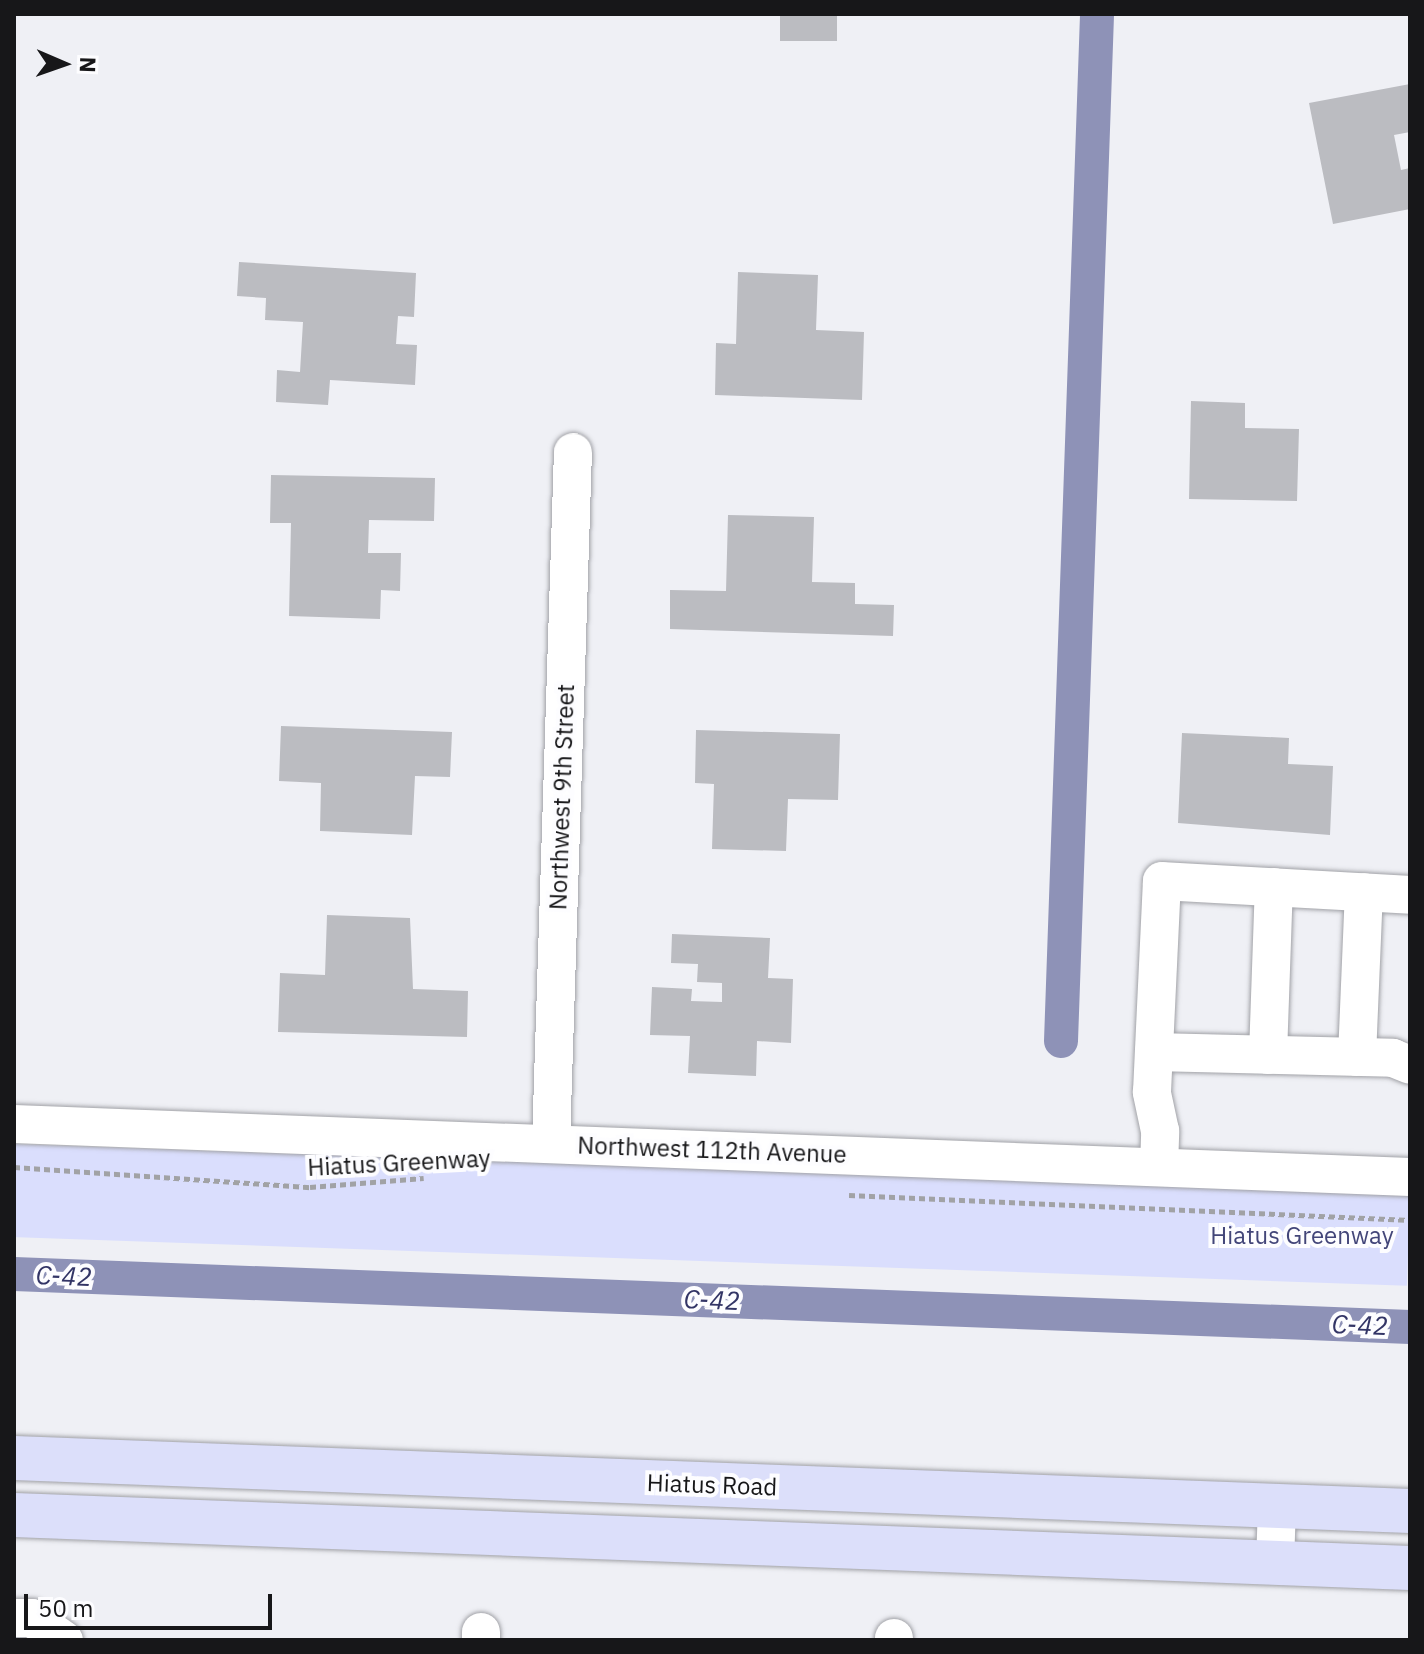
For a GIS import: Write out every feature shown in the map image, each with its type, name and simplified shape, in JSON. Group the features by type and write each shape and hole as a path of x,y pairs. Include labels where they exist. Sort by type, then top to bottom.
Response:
{"main road":[{"name":"Hiatus Road","path":"14,1458 1410,1511"},
{"path":"14,1515 1410,1568"}],"street":[{"name":"Northwest 9th Street","path":"551,1143 573,452"},
{"path":"1159,1167 1154,1052 1162,881 1410,895"},
{"path":"1268,1055 1274,887"},
{"path":"1357,1057 1364,892"},
{"path":"1154,1052 1393,1058 1410,1065"},
{"name":"Northwest 112th Avenue","path":"14,1124 1410,1177"},
{"path":"1275,1563 1277,1506"},
{"path":"14,1618 32,1618 64,1640"}],"path":[{"name":"Hiatus Greenway","path":"14,1167 310,1187 429,1177"},
{"path":"837,1194 1410,1220"}],"green space":[{"name":"Hiatus Greenway","path":"14,1144 1410,1193 1407,1286 14,1237"}],"building":[{"path":"780,14 837,14 837,41 780,41"},
{"path":"1410,84 1410,132 1394,135 1401,170 1410,168 1410,209 1333,224 1309,103"},
{"path":"239,262 416,273 414,317 398,316 396,344 417,345 415,385 330,380 328,405 276,402 277,370 300,372 303,322 265,320 266,298 237,296"},
{"path":"738,272 818,275 816,330 864,332 862,400 715,395 716,343 736,344"},
{"path":"1191,401 1245,403 1245,428 1299,429 1297,501 1189,499"},
{"path":"271,475 435,478 434,521 369,520 368,553 401,553 400,591 381,590 380,619 289,616 291,523 270,523"},
{"path":"728,515 814,517 812,582 855,583 855,604 894,605 893,636 670,629 670,590 726,591"},
{"path":"281,726 452,732 450,777 415,776 412,835 320,831 321,783 279,781"},
{"path":"696,730 840,734 838,800 788,799 786,851 712,849 714,784 695,783"},
{"path":"1182,733 1289,738 1288,764 1333,766 1330,835 1178,823"},
{"path":"327,915 410,918 413,989 468,991 467,1037 278,1032 280,973 325,975"},
{"path":"672,934 770,938 768,978 793,979 791,1043 757,1041 756,1076 688,1073 690,1036 650,1035 652,987 692,989 691,1001 722,1002 722,983 697,982 698,964 671,963"}],"waterway":[{"path":"1061,1041 1097,14"},
{"name":"C-42","path":"14,1274 1410,1327"}]}
